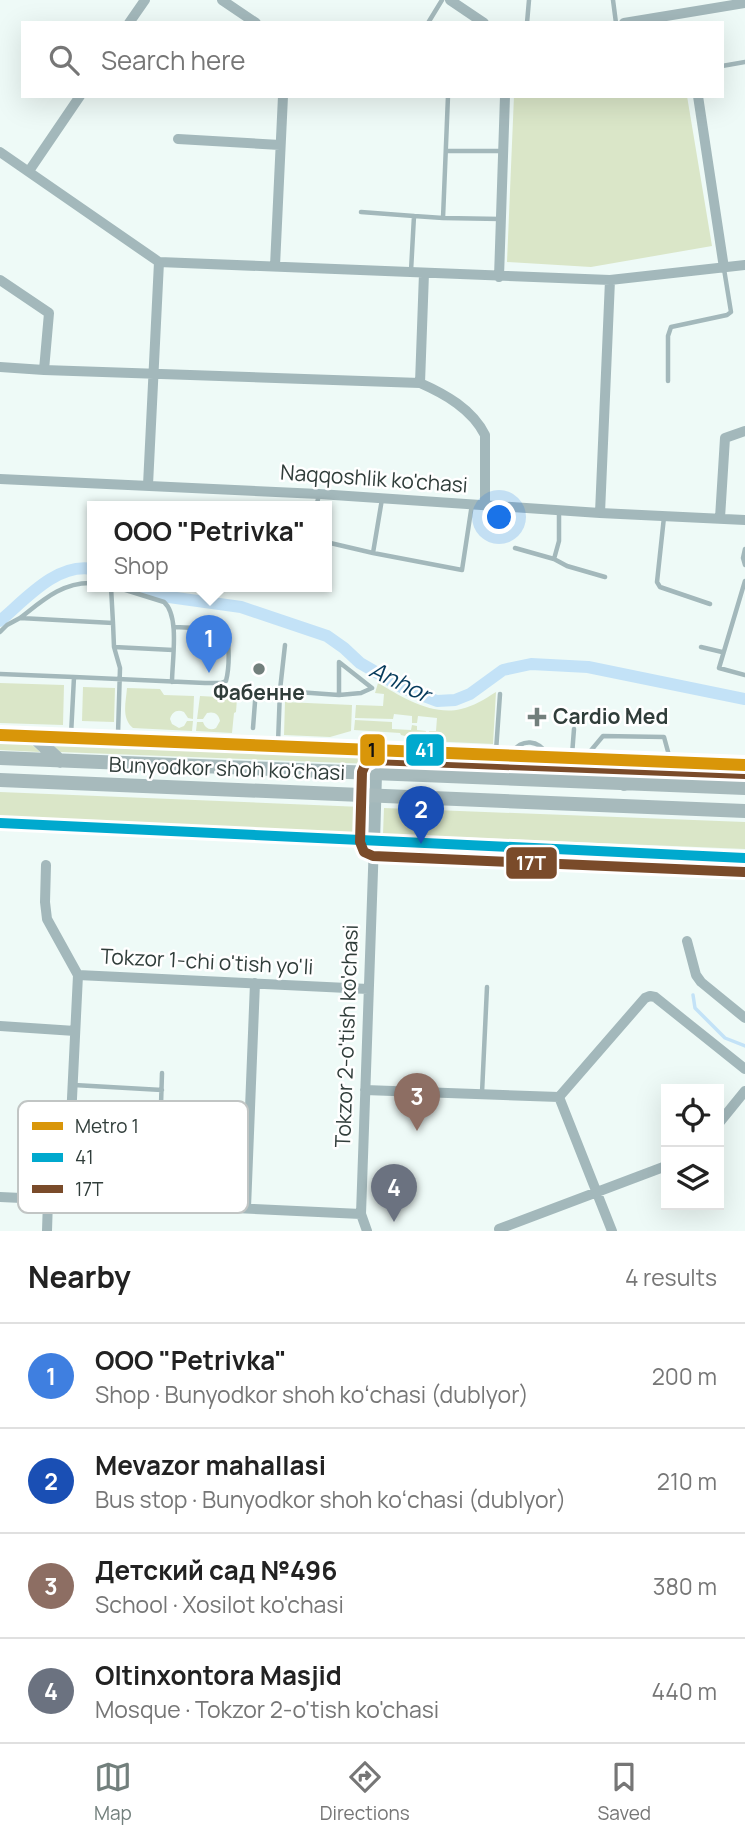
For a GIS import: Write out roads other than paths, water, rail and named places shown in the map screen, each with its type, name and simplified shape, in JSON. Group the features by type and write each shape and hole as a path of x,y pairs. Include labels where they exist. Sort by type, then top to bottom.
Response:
{"main road":[{"path":"31,734 60,761"},
{"name":"Bunyodkor shoh ko'chasi","path":"0,758 745,788"},
{"path":"624,784 665,759"},
{"name":"Bunyodkor shoh ko'chasi","path":"0,780 745,811"}],"street":[{"path":"131,21 145,0"},
{"path":"450,0 481,21"},
{"path":"230,2 254,21"},
{"path":"649,21 686,18 745,3"},
{"path":"29,171 79,98"},
{"path":"275,266 283,98"},
{"path":"499,277 505,98"},
{"path":"698,98 724,268"},
{"path":"178,139 280,145"},
{"path":"0,152 159,262 610,280 745,265"},
{"path":"148,485 159,262"},
{"path":"420,383 424,273"},
{"path":"0,280 49,313 44,370"},
{"path":"600,513 610,280"},
{"path":"0,367 420,383 449,397 481,426 485,435 485,505"},
{"path":"720,518 725,438 745,431"},
{"name":"Naqqoshlik ko'chasi","path":"0,480 319,494 745,520"},
{"path":"0,733 745,762"},
{"path":"374,842 376,774"},
{"path":"0,823 745,858"},
{"name":"Tokzor 2-o'tish ko'chasi","path":"367,1231 361,1214 374,842"},
{"name":"Tokzor 1-chi o'tish yo'li","path":"47,865 47,919 78,975 368,989"},
{"path":"687,941 696,975 701,982 745,1018"},
{"path":"73,1101 78,975"},
{"path":"248,1152 254,984"},
{"path":"559,1097 649,996 655,997 745,1069"},
{"path":"0,1026 75,1031"},
{"path":"365,1090 559,1097"},
{"path":"724,1117 745,1090"},
{"path":"559,1097 612,1231"},
{"path":"499,1229 661,1168"},
{"path":"0,1197 18,1198"},
{"path":"248,1208 361,1214"},
{"path":"47,1231 48,1213"}],"lane":[{"path":"429,21 442,0"},
{"path":"527,21 529,0"},
{"path":"613,0 616,21"},
{"path":"724,66 745,62"},
{"path":"443,218 448,98"},
{"path":"446,150 503,151"},
{"path":"361,212 501,219"},
{"path":"411,272 414,216"},
{"path":"668,381 668,336 671,327 731,312 724,268"},
{"path":"317,501 319,494"},
{"path":"373,553 383,498"},
{"path":"332,543 462,570 472,505"},
{"path":"554,559 559,541 559,510"},
{"path":"664,516 657,582 660,587 710,604"},
{"path":"515,548 605,577"},
{"path":"745,549 745,565"},
{"path":"745,581 719,668 745,675"},
{"path":"0,632 52,593 69,586 87,584"},
{"path":"113,592 114,647 120,668 118,737"},
{"path":"130,592 164,602 169,607 174,627 172,682"},
{"path":"20,618 113,623"},
{"path":"0,674 172,682 226,681 229,644 226,631 174,627"},
{"path":"278,743 285,645"},
{"path":"114,647 173,650"},
{"path":"701,647 722,652"},
{"path":"253,728 256,689 339,695 361,693 372,688 339,662 339,695"},
{"path":"71,736 74,677"},
{"path":"496,752 499,694"},
{"path":"572,755 574,729"},
{"path":"586,756 603,736 664,737 665,759"},
{"path":"482,1094 487,987"},
{"path":"161,1101 162,1073"},
{"path":"74,1085 162,1090"}],"waterway":[{"name":"Anhor","path":"0,621 54,577 87,569"},
{"name":"Anhor","path":"156,592 169,597 241,607 327,636 360,663 405,689 437,701 455,700 470,694 503,670 531,664 588,667 745,699"},
{"path":"693,995 695,1008 725,1038 745,1046"}],"metro line":[{"name":"1","path":"0,735 745,765"}],"place":[{"name":"Фабенне","path":"259,669"},
{"name":"ООО \"Petrivka\"","path":"209,673"},
{"name":"Cardio Med","path":"537,717"},
{"name":"Mevazor mahallasi","path":"421,844"},
{"name":"Детский сад №496","path":"417,1131"},
{"name":"Oltinxontora Masjid","path":"394,1222"}]}
